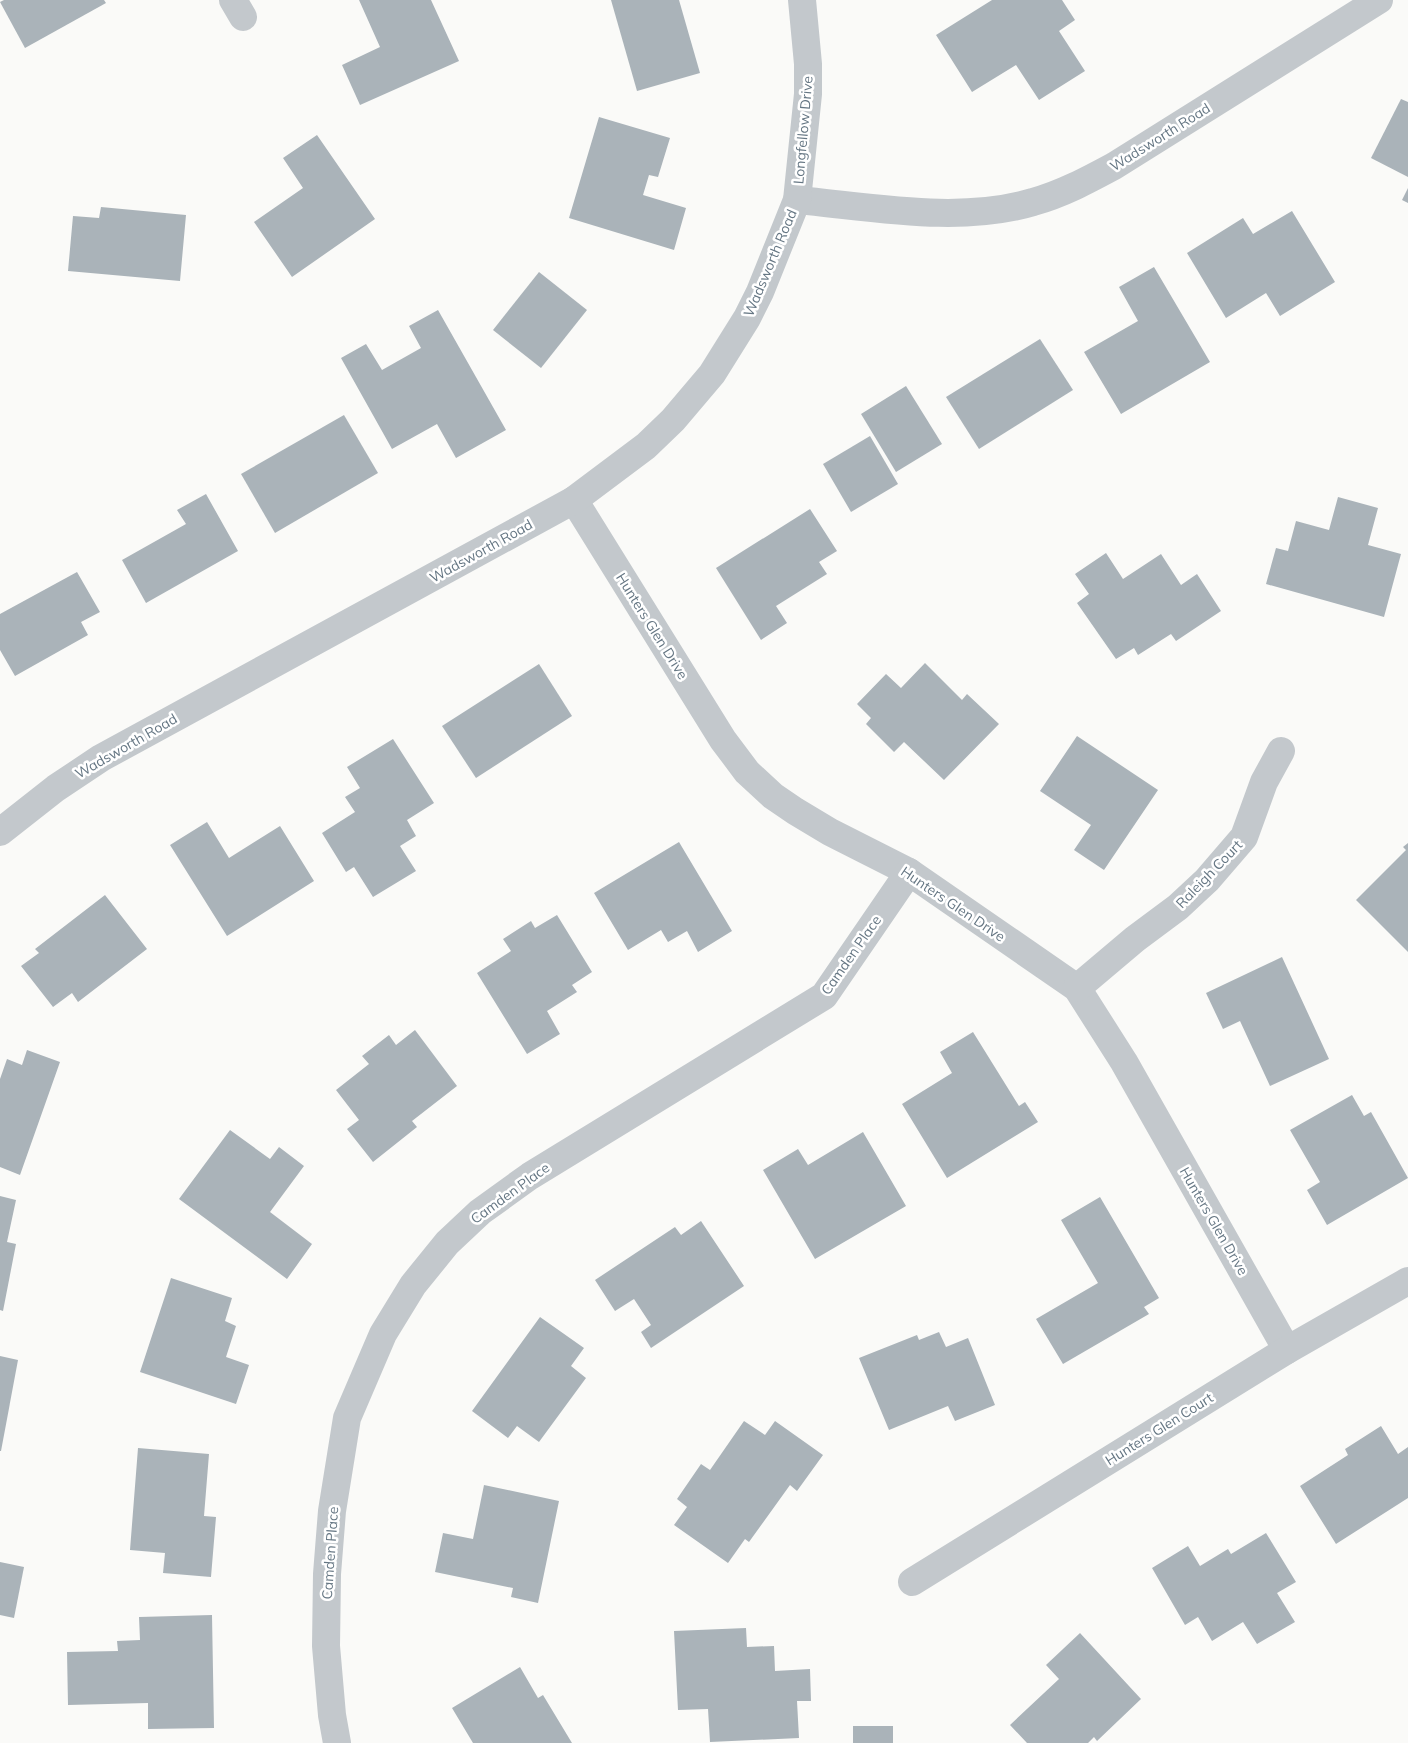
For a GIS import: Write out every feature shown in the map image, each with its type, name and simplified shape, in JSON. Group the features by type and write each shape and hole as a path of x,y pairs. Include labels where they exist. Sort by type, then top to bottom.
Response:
{"street":[{"name":"Longfellow Drive","path":"797,200 808,94 808,64 802,0"},
{"name":"Wadsworth Road","path":"0,832 56,788 101,758 574,500 646,446 673,420 712,374 747,318 760,292 797,200 942,213 986,211 1033,202 1077,186 1114,166 1379,0"},
{"name":"Hunters Glen Drive","path":"574,500 723,740 747,772 773,796 794,811 830,832 908,872 1077,988 1124,1062 1287,1350"},
{"name":"Raleigh Court","path":"1077,988 1135,939 1178,907 1207,880 1244,837 1264,782 1281,750"},
{"name":"Camden Place","path":"337,1743 332,1715 326,1646 327,1574 332,1511 347,1418 383,1334 413,1285 447,1243 480,1212 530,1176 824,996 908,872"},
{"name":"Hunters Glen Court","path":"912,1582 1287,1350 1408,1281"}],"building":[{"path":"4,0 104,0 106,3 25,48 0,2"},
{"path":"359,0 431,0 459,61 360,105 342,65 380,47"},
{"path":"611,0 679,0 700,73 637,91"},
{"path":"992,0 1062,0 1075,20 1059,31 1085,71 1039,100 1016,65 972,92 936,35"},
{"path":"1401,99 1408,102 1408,177 1371,158"},
{"path":"599,117 670,138 658,177 649,175 643,195 686,208 674,250 569,218"},
{"path":"317,135 375,219 292,277 254,222 303,188 283,158"},
{"path":"1408,188 1408,203 1402,200"},
{"path":"101,207 186,215 180,281 68,271 73,216 99,218"},
{"path":"1292,211 1335,282 1280,316 1266,293 1226,318 1187,253 1243,218 1253,234"},
{"path":"1154,267 1210,362 1121,414 1084,352 1138,321 1119,287"},
{"path":"539,272 587,310 541,368 493,330"},
{"path":"438,310 506,430 456,458 437,424 392,449 341,358 366,344 382,370 421,348 409,326"},
{"path":"1040,339 1073,390 979,449 946,397"},
{"path":"906,386 942,444 896,472 861,414"},
{"path":"344,415 378,473 275,533 241,474"},
{"path":"870,436 898,484 851,512 823,464"},
{"path":"206,494 238,551 146,603 122,560 186,524 177,510"},
{"path":"1338,497 1378,508 1368,545 1401,554 1384,617 1266,584 1276,548 1288,551 1296,521 1329,530"},
{"path":"810,509 837,551 819,562 827,574 776,606 787,623 761,640 716,568"},
{"path":"1106,553 1123,579 1161,554 1181,585 1197,574 1221,611 1176,641 1171,634 1138,655 1134,648 1116,659 1077,603 1089,594 1075,574"},
{"path":"77,572 100,612 81,622 88,635 15,676 0,650 0,614"},
{"path":"925,663 962,700 967,694 999,724 944,780 904,742 894,752 866,724 871,718 857,704 886,674 901,688"},
{"path":"539,664 572,716 476,778 442,726"},
{"path":"1077,736 1158,790 1104,870 1074,850 1091,825 1040,791"},
{"path":"393,739 434,803 407,820 416,836 400,846 416,871 373,897 354,867 346,872 322,833 355,812 345,797 360,788 347,767"},
{"path":"207,822 229,858 280,826 314,881 227,936 170,845"},
{"path":"679,842 732,931 698,952 687,931 668,942 661,930 628,950 594,893"},
{"path":"1408,843 1408,952 1356,900 1406,850 1403,847"},
{"path":"105,895 147,949 78,1002 72,993 53,1007 21,966 39,953 35,949"},
{"path":"557,915 592,972 572,985 577,992 547,1011 560,1034 527,1054 477,973 511,951 503,939 531,921 535,928"},
{"path":"1282,957 1329,1059 1270,1086 1240,1021 1223,1029 1206,993"},
{"path":"415,1030 457,1086 412,1121 417,1127 373,1162 347,1129 359,1120 336,1090 369,1064 362,1056 389,1035 396,1045"},
{"path":"973,1032 1019,1106 1025,1102 1038,1122 947,1178 902,1104 952,1073 940,1052"},
{"path":"27,1050 60,1062 20,1175 0,1167 0,1079 7,1059 22,1065"},
{"path":"1352,1095 1364,1116 1371,1112 1408,1178 1327,1225 1307,1190 1320,1182 1290,1130"},
{"path":"230,1130 270,1159 279,1147 304,1166 270,1212 312,1244 287,1279 179,1199"},
{"path":"863,1132 906,1206 815,1259 763,1170 798,1149 808,1165"},
{"path":"0,1196 16,1200 7,1242 16,1244 3,1311 0,1310"},
{"path":"1100,1197 1159,1298 1144,1307 1149,1314 1063,1364 1036,1319 1098,1283 1061,1220"},
{"path":"701,1221 744,1286 651,1348 641,1332 651,1325 634,1299 615,1311 595,1280 675,1227 681,1235"},
{"path":"171,1278 232,1298 225,1321 236,1326 226,1357 249,1365 236,1404 140,1372"},
{"path":"540,1317 584,1348 571,1366 586,1378 539,1442 517,1426 508,1438 472,1411"},
{"path":"939,1332 946,1347 968,1338 995,1405 955,1421 948,1406 889,1430 859,1358 917,1335 919,1340"},
{"path":"0,1356 18,1360 1,1451 0,1451"},
{"path":"744,1421 765,1435 775,1421 823,1455 797,1491 790,1485 749,1542 745,1539 728,1563 674,1525 687,1507 677,1499 701,1464 710,1470"},
{"path":"1381,1426 1398,1454 1408,1447 1408,1498 1336,1544 1300,1486 1348,1455 1345,1449"},
{"path":"138,1448 209,1454 204,1516 216,1517 211,1577 163,1573 165,1553 130,1550"},
{"path":"484,1485 559,1501 538,1603 511,1597 513,1588 435,1572 443,1533 473,1539"},
{"path":"1266,1533 1296,1582 1277,1593 1295,1622 1257,1644 1243,1622 1212,1641 1198,1617 1185,1625 1152,1568 1188,1546 1200,1566 1228,1549 1231,1554"},
{"path":"0,1562 24,1567 14,1618 0,1615"},
{"path":"212,1615 214,1728 148,1729 148,1703 68,1705 67,1652 118,1651 117,1641 140,1640 139,1617"},
{"path":"746,1628 747,1647 774,1646 775,1671 810,1669 811,1701 797,1701 799,1738 710,1742 708,1709 678,1710 674,1631"},
{"path":"1080,1633 1141,1699 1097,1741 1094,1737 1088,1743 1027,1743 1010,1725 1059,1679 1046,1665"},
{"path":"520,1667 538,1698 543,1695 572,1743 473,1743 452,1708"},
{"path":"853,1726 893,1726 893,1743 853,1743"}]}
